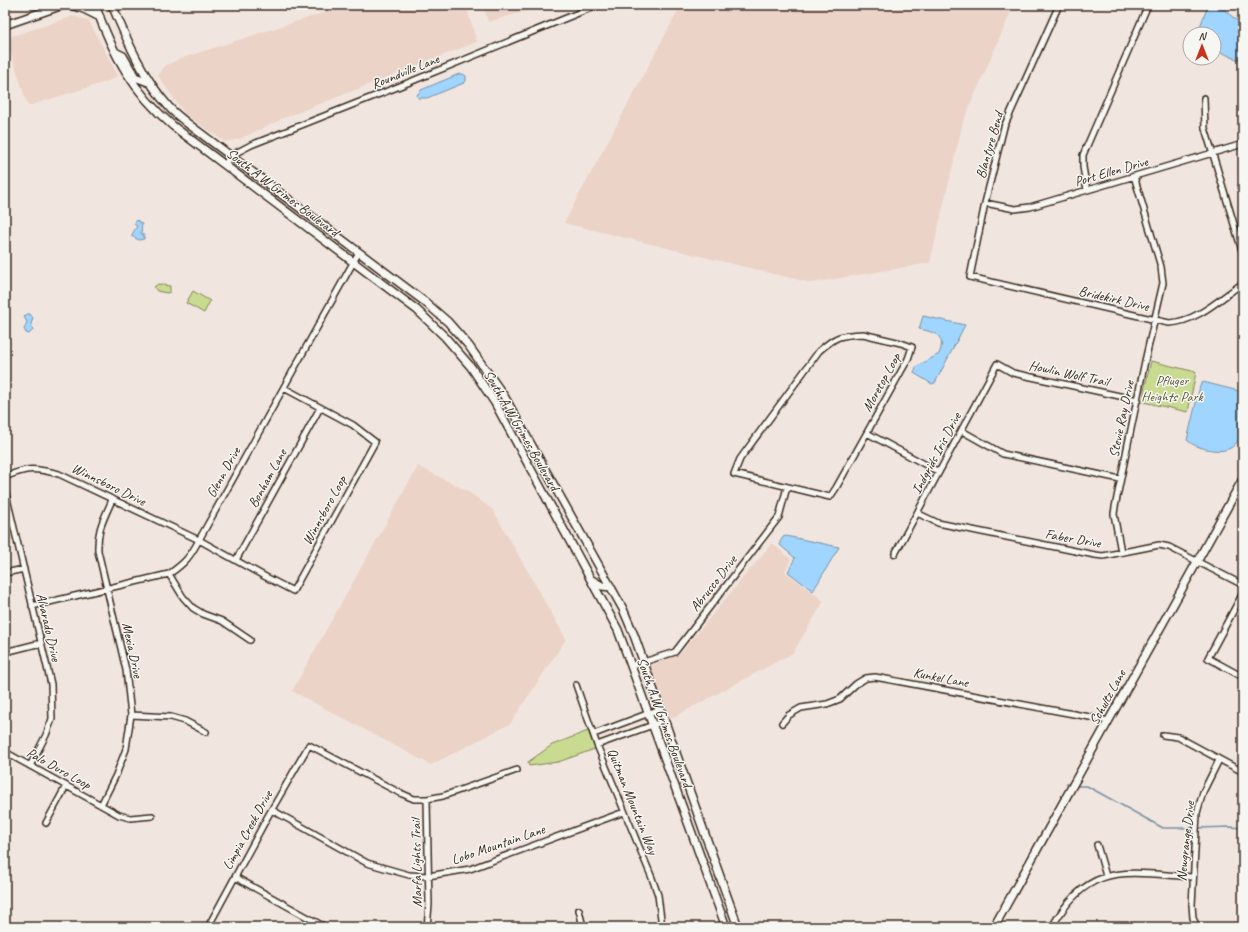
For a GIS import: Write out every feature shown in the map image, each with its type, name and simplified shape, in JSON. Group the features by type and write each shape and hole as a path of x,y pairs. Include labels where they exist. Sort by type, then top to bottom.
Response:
{"main road":[{"path":"5,25 63,5"},
{"path":"70,5 100,17"},
{"name":"South A W Grimes Boulevard","path":"95,5 115,52 129,78 150,106 173,126 226,165 282,210 417,310 445,337 471,367 495,403 618,630 726,927"},
{"name":"South A W Grimes Boulevard","path":"112,5 124,34 151,83 170,108 230,156 425,302 448,322 479,360 504,396 623,609 644,662 738,927"},
{"path":"116,14 119,5"},
{"path":"115,52 123,56 135,77 151,83"},
{"path":"471,367 479,360"},
{"path":"514,439 524,433"},
{"name":"Schultz Lane","path":"994,927 1243,479"},
{"path":"588,577 598,584 611,587"},
{"path":"683,808 694,804"},
{"path":"716,898 726,894"}],"street":[{"name":"Roundville Lane","path":"230,156 251,145 598,5"},
{"name":"Blantyre Bend","path":"970,277 985,203 1004,127 1059,5"},
{"path":"1087,190 1083,167 1083,155 1148,5"},
{"path":"1204,98 1205,128 1243,254"},
{"name":"Port Ellen Drive","path":"985,203 1015,209 1030,207 1243,144"},
{"path":"226,165 230,156"},
{"name":"Stevie Ray Drive","path":"1121,552 1114,514 1120,479 1163,283 1163,275 1134,176"},
{"name":"Glenn Drive","path":"32,606 169,574 188,559 359,252"},
{"name":"Bridekirk Drive","path":"970,277 1169,323 1184,320 1200,313 1243,283"},
{"name":"Moretop Loop","path":"863,334 901,342 912,348 867,433 830,497 787,487 734,474 740,459 819,352 830,342 843,335 863,334"},
{"name":"Howlin Wolf Trail","path":"997,364 1013,373 1138,400"},
{"name":"Indgrids Iris Drive","path":"895,554 997,364"},
{"name":"Winnsboro Loop","path":"199,540 293,591 375,442 353,425 284,388"},
{"name":"Bonham Lane","path":"236,560 320,408"},
{"path":"962,431 1003,454 1120,479"},
{"path":"867,433 939,472"},
{"name":"Winnsboro Drive","path":"5,477 20,470 39,469 59,474 199,540"},
{"name":"Abrusco Drive","path":"631,666 675,652 779,517 787,487"},
{"name":"Alvarado Drive","path":"5,490 51,684 52,719 46,736 30,766"},
{"name":"Mexia Drive","path":"101,805 116,775 126,749 131,715 126,670 98,551 100,528 112,500"},
{"name":"Faber Drive","path":"917,512 938,523 1095,556 1103,556 1159,545 1174,549 1243,584"},
{"path":"5,573 24,569"},
{"path":"169,574 183,597 193,608 222,621 250,640"},
{"path":"1243,593 1208,658 1243,677"},
{"path":"5,652 41,643"},
{"name":"Kunkel Lane","path":"782,723 789,715 800,708 818,704 827,704 840,699 856,684 866,678 875,677 1108,721"},
{"name":"Quitman Mountain Way","path":"576,686 597,745 658,895 662,927"},
{"path":"594,734 660,709"},
{"path":"131,715 171,717 185,721 206,732"},
{"path":"597,745 664,721"},
{"path":"1163,735 1178,737 1243,772"},
{"name":"Limpia Creek Drive","path":"208,927 309,745 398,792 414,799 427,799"},
{"name":"Palo Duro Loop","path":"5,752 119,815 130,818 152,816"},
{"name":"Newgrange Drive","path":"1197,927 1192,911 1197,816 1203,792 1219,760"},
{"path":"427,799 451,794 517,770"},
{"path":"46,823 66,786"},
{"name":"Marfa Lights Trail","path":"427,799 428,927"},
{"name":"Lobo Mountain Lane","path":"272,810 367,863 409,875 428,876 470,869 624,812"},
{"path":"1097,844 1106,876"},
{"path":"1052,927 1066,904 1078,892 1095,880 1106,876 1136,873 1193,877"},
{"path":"235,877 325,927"},
{"path":"579,910 583,927"}],"shaded area":[{"path":"324,5 466,5 477,42 284,118 240,139 225,142 185,114 158,76 163,67 179,59 326,12"},
{"path":"483,5 543,5 543,6 488,22"},
{"path":"681,5 1014,5 963,122 930,263 811,283 564,223"},
{"path":"74,16 89,21 118,76 106,82 28,106 6,38"},
{"path":"418,466 466,490 493,510 566,639 510,724 431,765 292,691"},
{"path":"772,543 791,559 785,572 824,601 793,653 670,719 650,665 679,655"}],"green space":[{"path":"158,284 170,286 170,292 167,293 157,291 154,287"},
{"path":"193,291 210,301 204,313 186,303"},
{"name":"Pfluger Heights Park","path":"1151,361 1196,372 1188,412 1143,402 1144,390"},
{"path":"588,731 595,749 558,762 529,766 528,762 552,745"}],"water":[{"path":"1209,5 1219,5 1243,24 1243,59 1236,59 1222,53 1222,26 1200,26"},
{"path":"459,74 466,76 466,81 464,83 427,98 418,98 417,95 421,90"},
{"path":"137,220 142,224 141,234 144,235 144,239 139,240 131,236 137,226 134,224"},
{"path":"27,314 30,314 33,318 31,324 33,330 29,334 26,333 24,329 27,322 24,317"},
{"path":"923,316 965,325 935,383 932,384 914,373 916,367 939,354 941,348 941,342 938,336 934,333 919,329"},
{"path":"1203,382 1243,392 1243,423 1241,433 1238,441 1232,447 1224,450 1212,450 1192,444 1187,440 1200,386"},
{"path":"786,536 839,547 813,591 788,572 795,558 780,545 783,537"}],"waterway":[{"path":"1077,786 1087,786 1163,828 1195,828"},
{"path":"1198,828 1243,828"}]}
